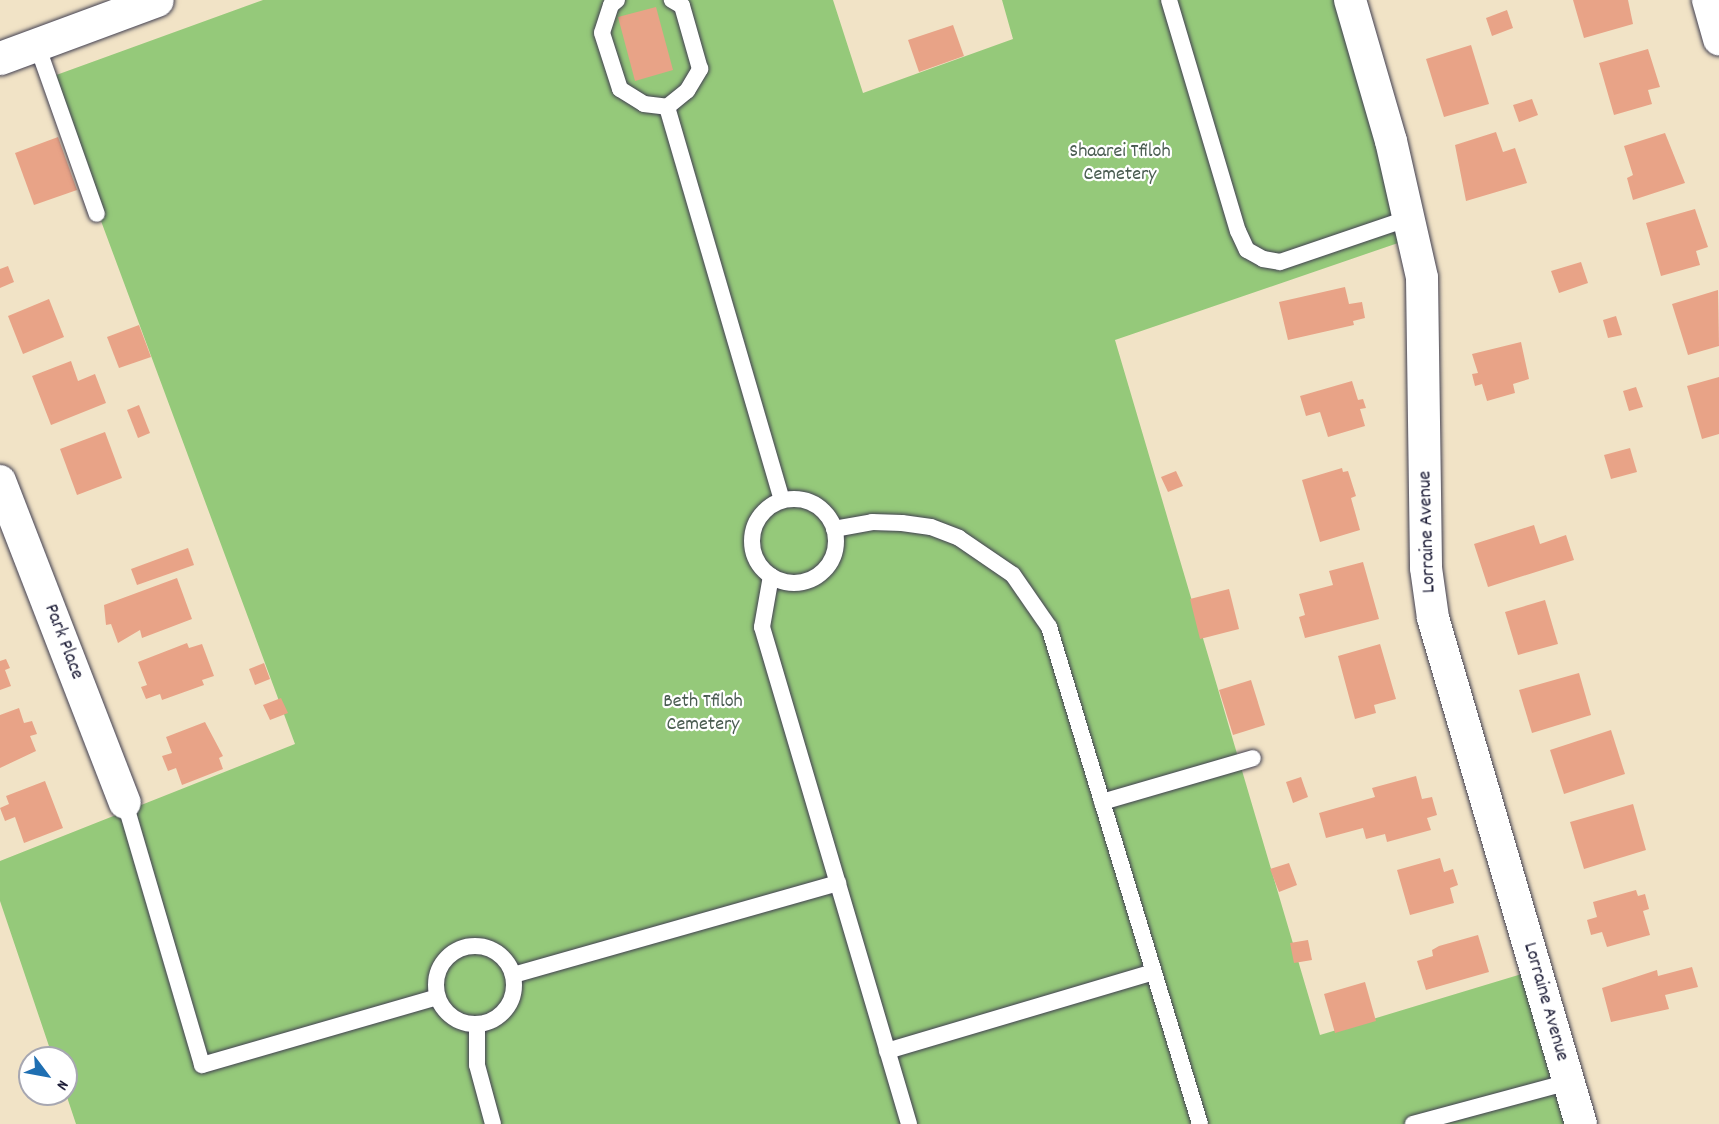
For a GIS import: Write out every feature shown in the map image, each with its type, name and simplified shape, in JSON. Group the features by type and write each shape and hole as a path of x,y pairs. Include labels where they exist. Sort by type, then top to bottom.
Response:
{"main road":[{"path":"0,58 158,0"}],"street":[{"name":"Lorraine Avenue","path":"1350,0 1391,141 1422,278 1426,568 1433,618 1581,1124"},
{"path":"1707,0 1719,39"},
{"name":"Park Place","path":"0,481 125,803"}],"lane":[{"path":"617,0 611,5 602,33 620,89 644,104 667,107 687,91 700,69 682,6 672,0"},
{"path":"1169,0 1238,231 1247,250 1263,260 1280,261 1409,218"},
{"path":"37,45 97,214"},
{"path":"667,107 782,500"},
{"path":"800,498 822,508 834,529 837,542 833,559 823,572 795,583 771,576 754,555 752,534 762,513 782,500 800,498"},
{"path":"834,529 872,522 932,527 969,544 1013,575 1049,627 1200,1124"},
{"path":"771,576 762,627 909,1124"},
{"path":"1102,802 1253,758"},
{"path":"125,803 202,1065 437,997"},
{"path":"513,975 838,883"},
{"path":"462,947 487,947 498,953 513,975 514,993 506,1009 491,1021 477,1024 463,1023 448,1014 437,997 438,973 444,961 462,947"},
{"path":"887,1051 1154,972"},
{"path":"477,1024 477,1065 493,1124"},
{"path":"1413,1124 1569,1082"}],"green space":[{"name":"Beth Tfiloh Cemetery","path":"263,0 833,0 863,93 1013,39 1002,0 1338,0 1379,141 1401,242 1115,340 1320,1035 1525,973 1566,1124 76,1124 70,1106 78,1106 78,1046 49,1046 0,901 0,861 295,744 48,78"}],"building":[{"path":"1573,0 1628,0 1633,24 1584,38"},
{"path":"656,7 673,70 635,81 618,17"},
{"path":"1507,10 1513,28 1492,36 1486,18"},
{"path":"953,25 964,56 919,72 908,40"},
{"path":"1471,45 1489,104 1444,117 1426,59"},
{"path":"1648,49 1660,87 1648,90 1652,104 1614,115 1599,63"},
{"path":"1532,99 1538,115 1519,122 1513,105"},
{"path":"1496,132 1503,152 1515,148 1527,183 1466,201 1455,145"},
{"path":"1665,133 1685,183 1633,200 1627,178 1633,175 1624,146"},
{"path":"58,137 77,190 34,205 15,153"},
{"path":"1695,209 1708,247 1696,251 1700,265 1661,276 1646,223"},
{"path":"1581,262 1588,283 1559,293 1551,271"},
{"path":"8,266 14,282 0,288 0,269"},
{"path":"1345,287 1349,304 1362,302 1365,318 1353,321 1354,325 1288,340 1279,302"},
{"path":"1718,290 1719,346 1688,355 1672,304"},
{"path":"49,299 64,337 23,354 8,316"},
{"path":"1616,316 1622,335 1608,338 1603,320"},
{"path":"139,325 151,357 119,368 107,337"},
{"path":"1521,342 1529,379 1513,384 1515,393 1487,401 1482,384 1475,386 1472,374 1478,373 1472,354"},
{"path":"71,361 78,381 95,374 106,403 51,425 32,376"},
{"path":"1719,377 1719,434 1702,439 1687,386"},
{"path":"1352,381 1358,400 1363,399 1366,408 1360,409 1365,426 1328,437 1320,412 1306,416 1300,396"},
{"path":"1636,387 1643,407 1629,411 1623,391"},
{"path":"139,405 150,433 138,438 127,410"},
{"path":"105,432 122,478 77,495 60,449"},
{"path":"1630,448 1637,472 1611,479 1604,455"},
{"path":"1342,468 1343,472 1348,471 1356,496 1351,498 1360,530 1320,542 1302,480"},
{"path":"1176,471 1183,486 1168,492 1161,477"},
{"path":"1534,525 1540,544 1566,535 1574,560 1488,587 1474,544"},
{"path":"188,548 194,565 137,585 131,569"},
{"path":"1363,562 1379,619 1305,638 1299,617 1305,615 1299,594 1333,585 1329,571"},
{"path":"177,578 192,619 142,638 140,630 118,643 111,624 106,625 104,605"},
{"path":"1229,589 1239,629 1200,639 1190,599"},
{"path":"1545,600 1558,644 1518,655 1505,612"},
{"path":"187,643 189,648 202,644 214,676 202,680 204,685 162,700 160,694 146,699 141,687 147,685 138,662"},
{"path":"1380,644 1396,699 1374,705 1376,713 1355,719 1338,656"},
{"path":"6,659 10,668 5,670 11,686 0,690 0,661"},
{"path":"264,663 270,679 255,685 249,669"},
{"path":"1579,673 1591,715 1532,733 1519,690"},
{"path":"1251,680 1265,725 1233,735 1219,690"},
{"path":"281,698 288,713 270,720 263,705"},
{"path":"19,708 24,723 32,721 37,734 30,736 36,751 0,768 0,715"},
{"path":"205,722 223,756 219,758 223,769 182,785 176,768 168,771 162,756 172,753 166,737"},
{"path":"1611,730 1625,774 1564,794 1550,750"},
{"path":"1416,776 1422,799 1432,797 1437,815 1427,818 1431,830 1387,842 1385,834 1366,839 1363,828 1326,838 1319,813 1375,797 1372,788"},
{"path":"1301,777 1308,797 1293,803 1286,782"},
{"path":"45,781 63,828 24,843 15,817 5,821 0,808 9,804 6,796"},
{"path":"1633,804 1646,850 1584,869 1570,822"},
{"path":"1440,858 1444,872 1453,869 1458,885 1450,888 1454,903 1410,915 1397,870"},
{"path":"1289,863 1297,885 1279,892 1270,869"},
{"path":"1636,890 1638,896 1645,894 1649,909 1643,911 1650,935 1607,947 1602,932 1591,935 1587,920 1597,917 1593,902"},
{"path":"1478,935 1489,972 1426,990 1417,961 1433,956 1432,950 1439,946"},
{"path":"1308,940 1312,960 1294,963 1290,943"},
{"path":"1692,967 1698,987 1665,995 1669,1009 1611,1022 1602,988 1657,970 1658,976"},
{"path":"1365,982 1376,1021 1335,1033 1324,994"}],"park label":[{"name":"Shaarei Tfiloh Cemetery","path":"1120,164"}]}
